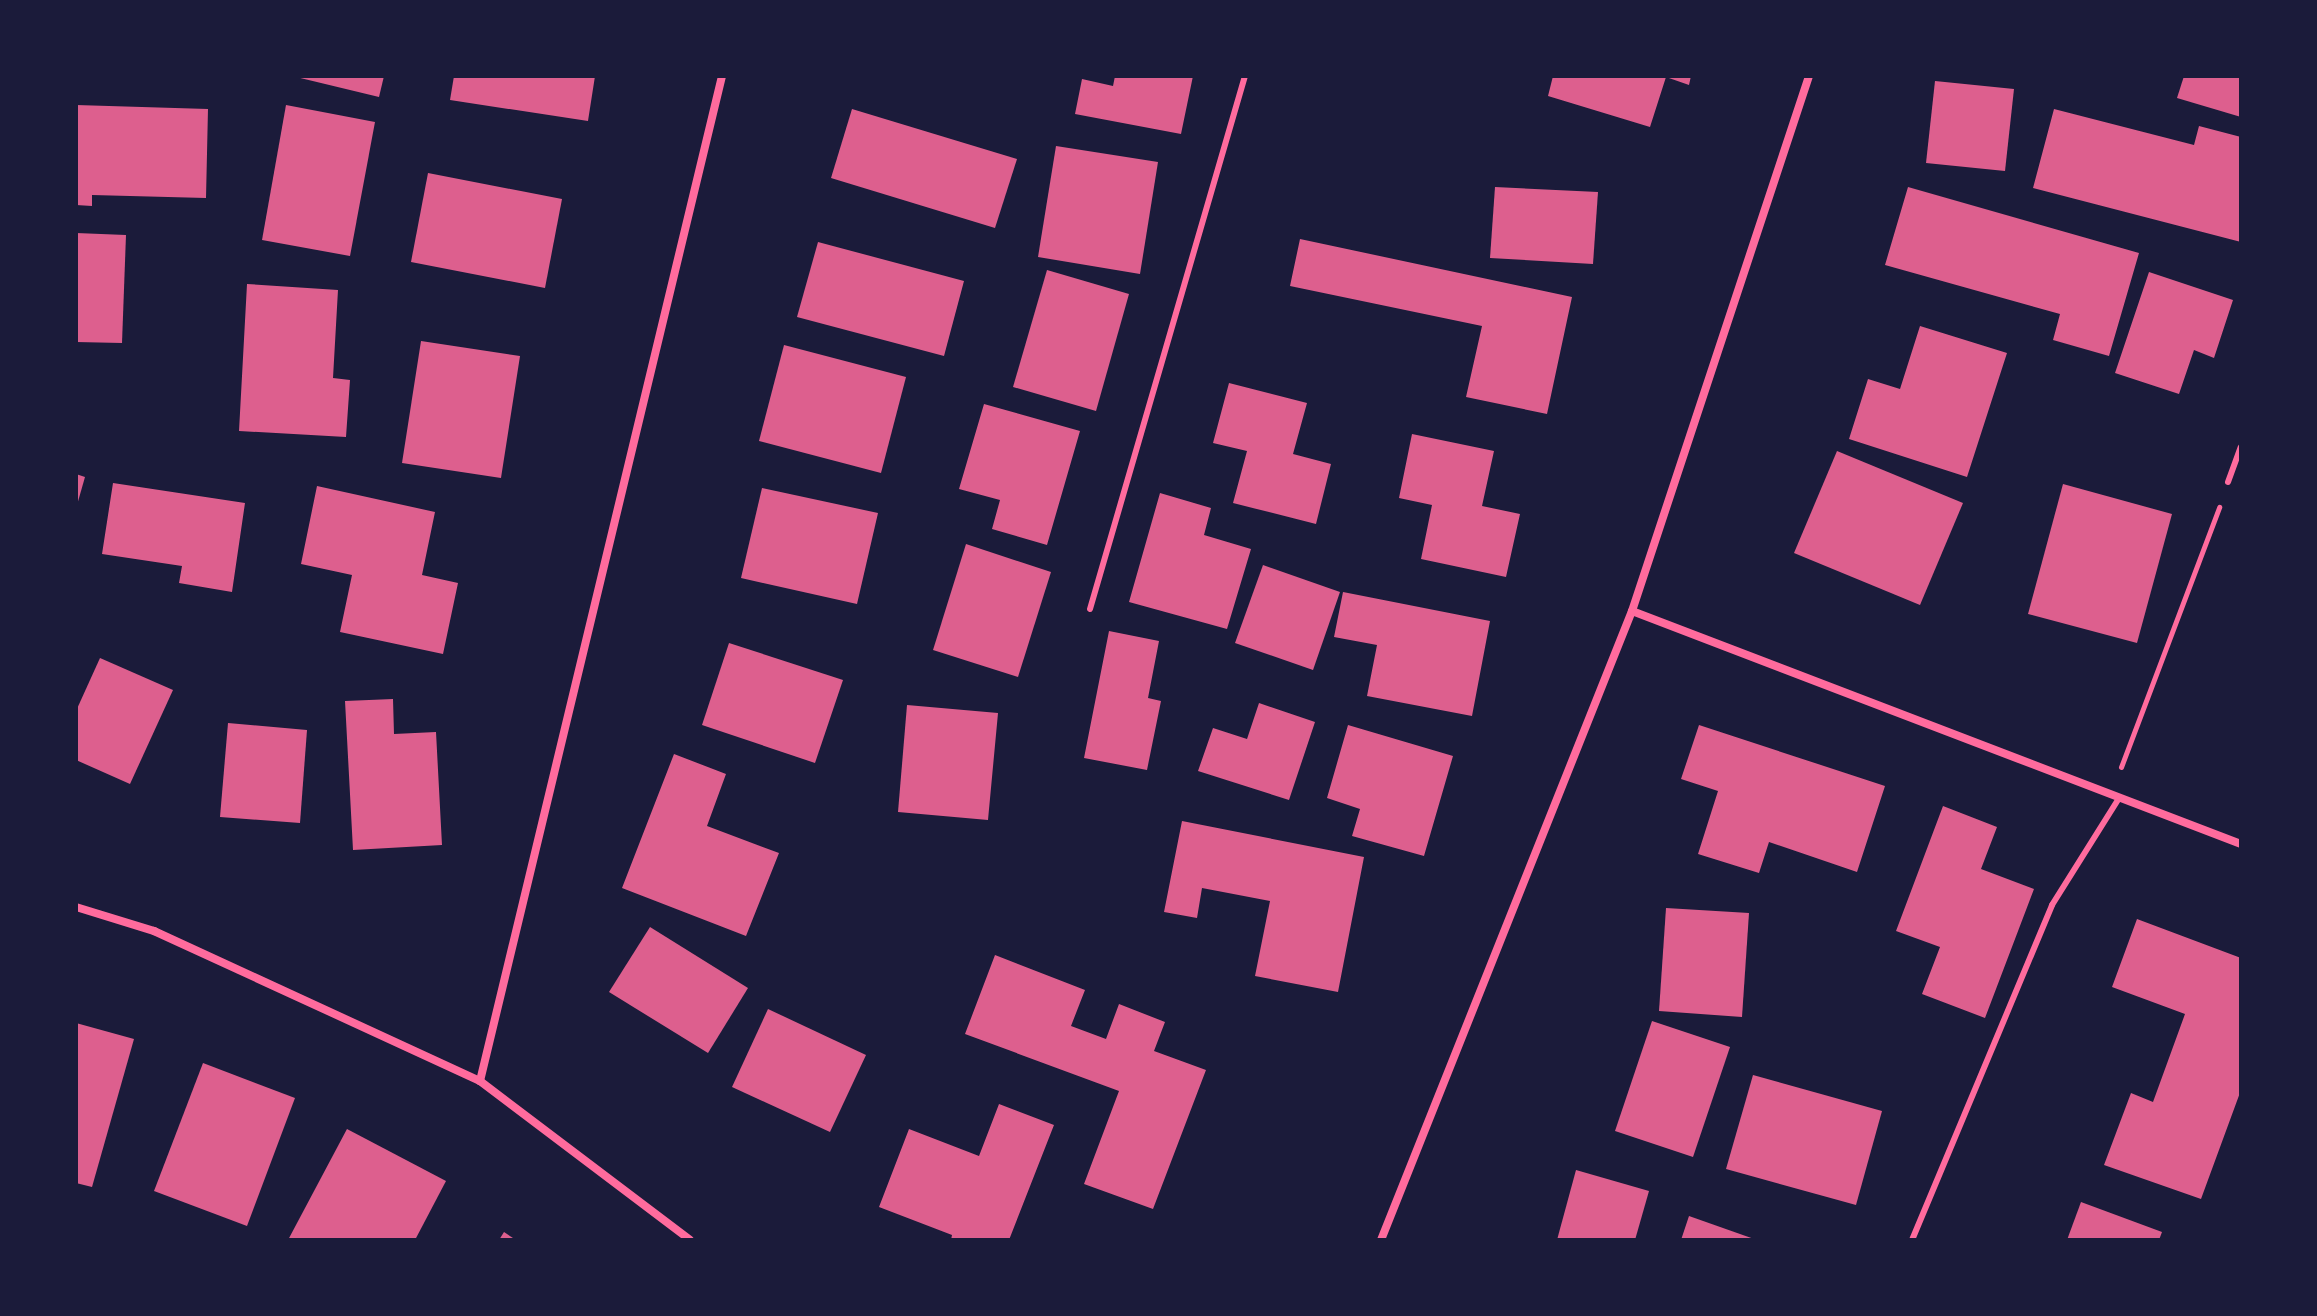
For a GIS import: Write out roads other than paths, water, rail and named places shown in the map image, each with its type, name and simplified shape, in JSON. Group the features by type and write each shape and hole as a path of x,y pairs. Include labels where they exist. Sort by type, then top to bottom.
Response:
{"street":[{"path":"480,1081 722,76"},
{"path":"1381,1240 1632,611 1809,76"},
{"path":"1632,611 2241,844"},
{"path":"76,907 154,931 480,1081 690,1240"}],"lane":[{"path":"1090,609 1245,76"},
{"path":"2228,482 2241,447"},
{"path":"1912,1240 2052,905 2115,796"}]}
